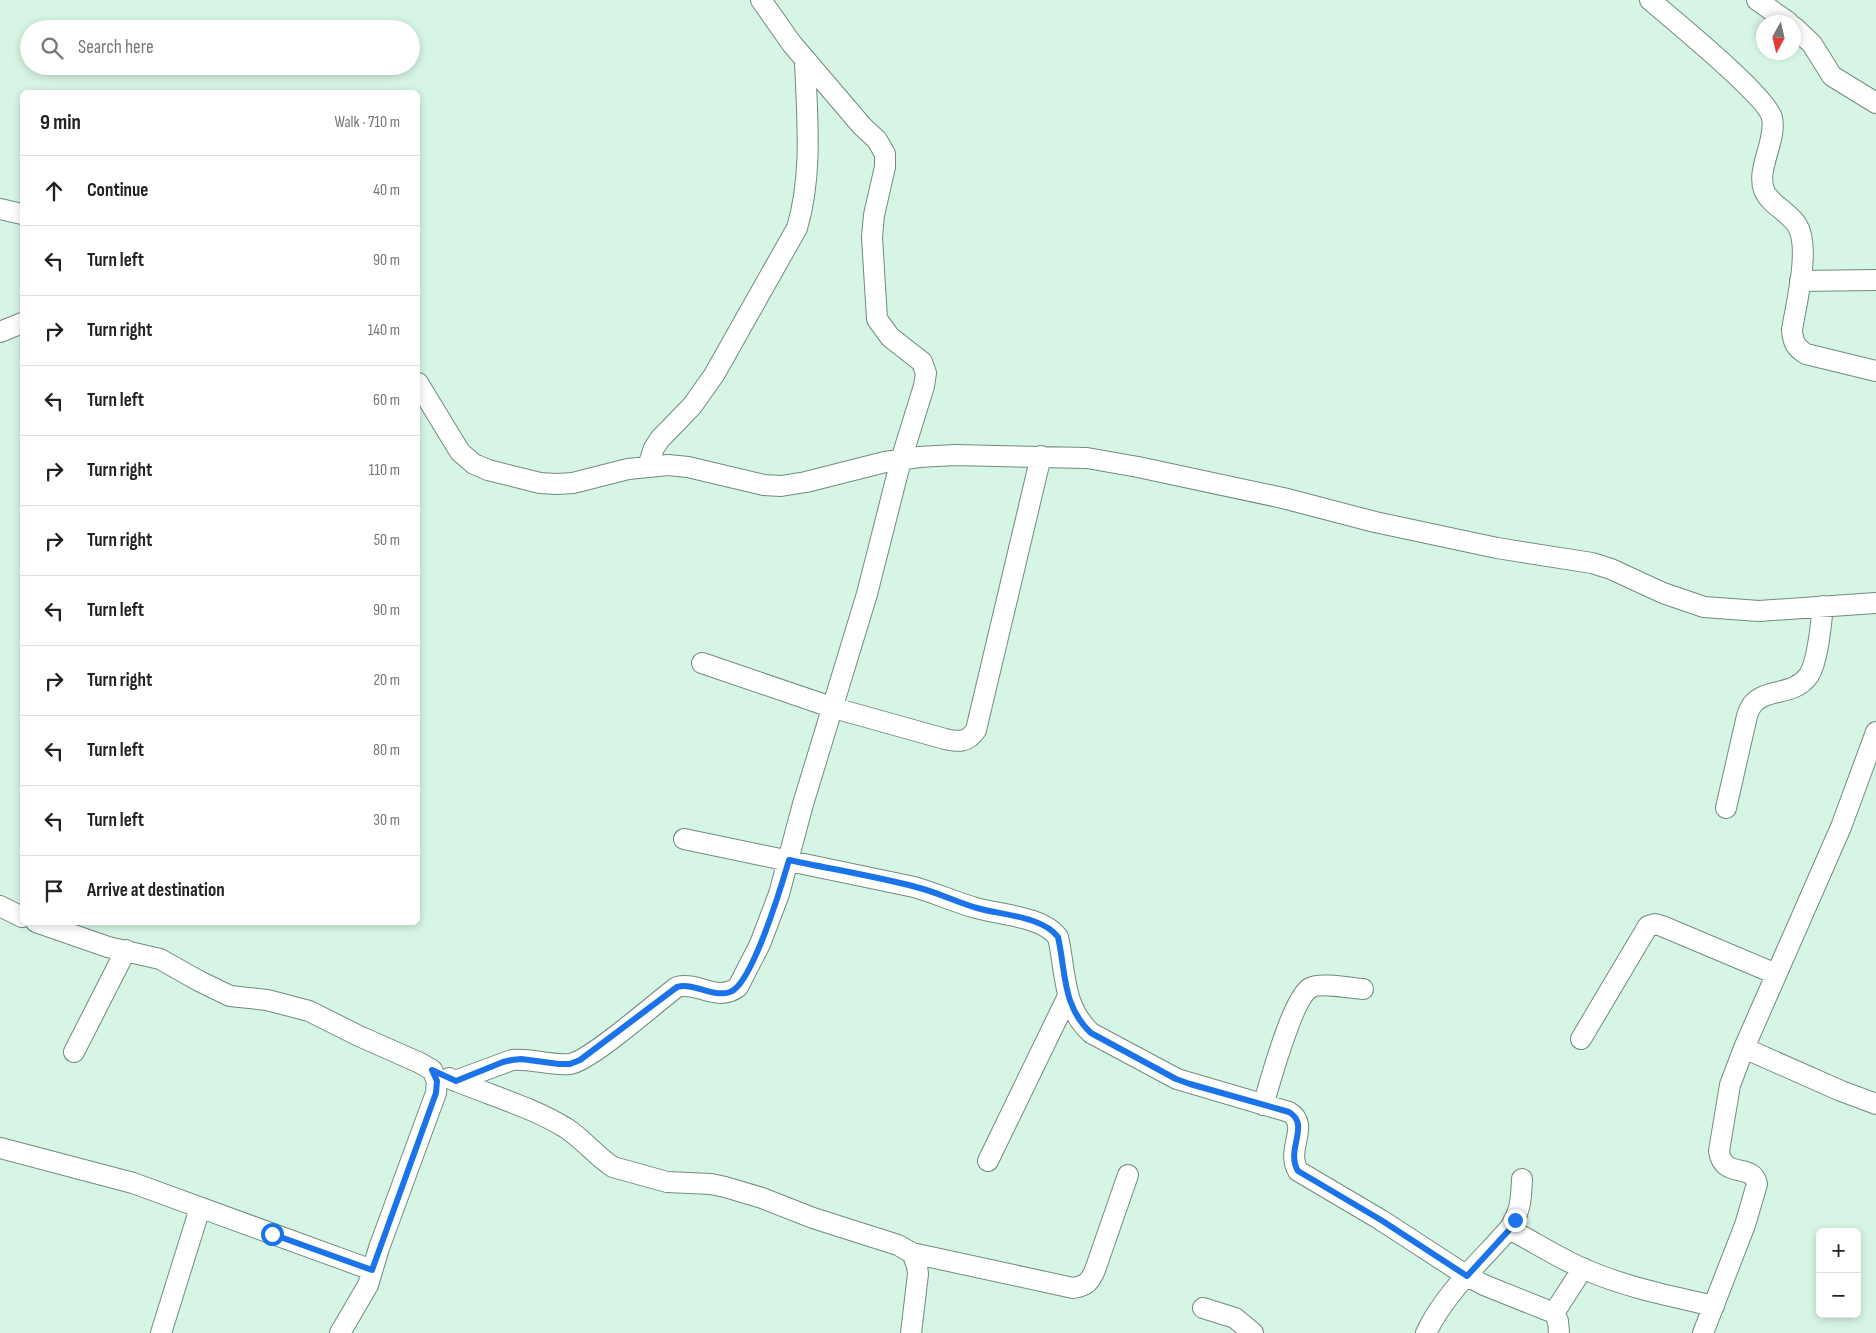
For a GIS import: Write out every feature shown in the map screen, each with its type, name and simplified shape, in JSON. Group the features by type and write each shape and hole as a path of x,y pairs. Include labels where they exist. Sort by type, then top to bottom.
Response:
{"street":[{"path":"456,1081 512,1060 521,1059 570,1064 580,1060 677,987 683,985 716,993 732,991 738,986 760,944 779,894 803,804 834,708 867,594 901,460 924,386 926,373 922,362 890,337 883,330 877,318 872,237 874,215 885,167 884,154 877,140 805,61 761,0"},
{"path":"1650,0 1718,58 1761,100 1772,118 1763,188 1769,199 1789,215 1798,226 1803,246 1800,281 1792,330 1796,348 1806,354 1876,372"},
{"path":"1757,0 1778,15"},
{"path":"1801,34 1812,44 1832,76 1876,103"},
{"path":"648,466 654,448 660,439 692,406 714,375 797,228 803,210 808,151 805,61"},
{"path":"0,209 20,214"},
{"path":"1800,281 1876,280"},
{"path":"0,332 20,324"},
{"path":"420,388 460,452 474,464 488,470 532,482 573,483 648,466 688,467 764,485 781,486 901,460 955,455 1086,458 1283,498 1375,522 1497,548 1592,563 1611,569 1663,593 1704,607 1758,611 1876,603"},
{"path":"702,664 834,708 945,740 958,742 970,739 976,730 1041,456"},
{"path":"1726,808 1747,716 1752,704 1762,696 1790,690 1801,684 1810,674 1814,662 1823,606"},
{"path":"1703,1333 1744,1225 1757,1184 1756,1177 1752,1174 1724,1165 1720,1160 1719,1151 1730,1085 1744,1048 1841,826 1876,732"},
{"path":"684,839 914,887 943,895 976,908 1004,913 1042,924 1052,930 1058,937 1068,996 1076,1017 1091,1033 1176,1079 1289,1112 1296,1116 1298,1121 1294,1164 1298,1171 1381,1220 1467,1276 1484,1285 1554,1313 1558,1321 1559,1333"},
{"path":"0,906 20,916"},
{"path":"1582,1039 1648,926 1655,924 1662,926 1776,974"},
{"path":"45,925 108,947 160,959 230,996 267,1000 309,1011 456,1081 547,1117 576,1135 613,1167 668,1182 711,1184 725,1187 898,1245 912,1254 1073,1288 1084,1287 1091,1279 1095,1270 1128,1175"},
{"path":"74,1052 126,950"},
{"path":"1263,1105 1283,1042 1303,995 1310,988 1324,986 1363,989"},
{"path":"988,1161 1068,996"},
{"path":"1744,1048 1841,1091 1876,1104"},
{"path":"340,1333 362,1298 436,1093 437,1081 432,1070"},
{"path":"0,1148 133,1183 372,1270"},
{"path":"1426,1333 1446,1298 1510,1229 1519,1212 1522,1179"},
{"path":"161,1333 200,1208"},
{"path":"1510,1229 1583,1268 1641,1288 1714,1306"},
{"path":"911,1333 918,1274 912,1254"},
{"path":"1554,1313 1583,1268"},
{"path":"1203,1308 1235,1318 1253,1333"}],"route":[{"path":"272,1234 372,1270 436,1093 437,1081 432,1070 456,1081 512,1060 521,1059 570,1064 590,1055 677,987 683,985 716,993 732,991 742,980 760,944 779,894 789,860 914,887 943,895 976,908 1004,913 1042,924 1052,930 1058,937 1072,1009 1082,1025 1091,1033 1176,1079 1289,1112 1296,1116 1298,1128 1294,1164 1298,1171 1381,1220 1467,1276 1510,1229 1515,1220"}]}
